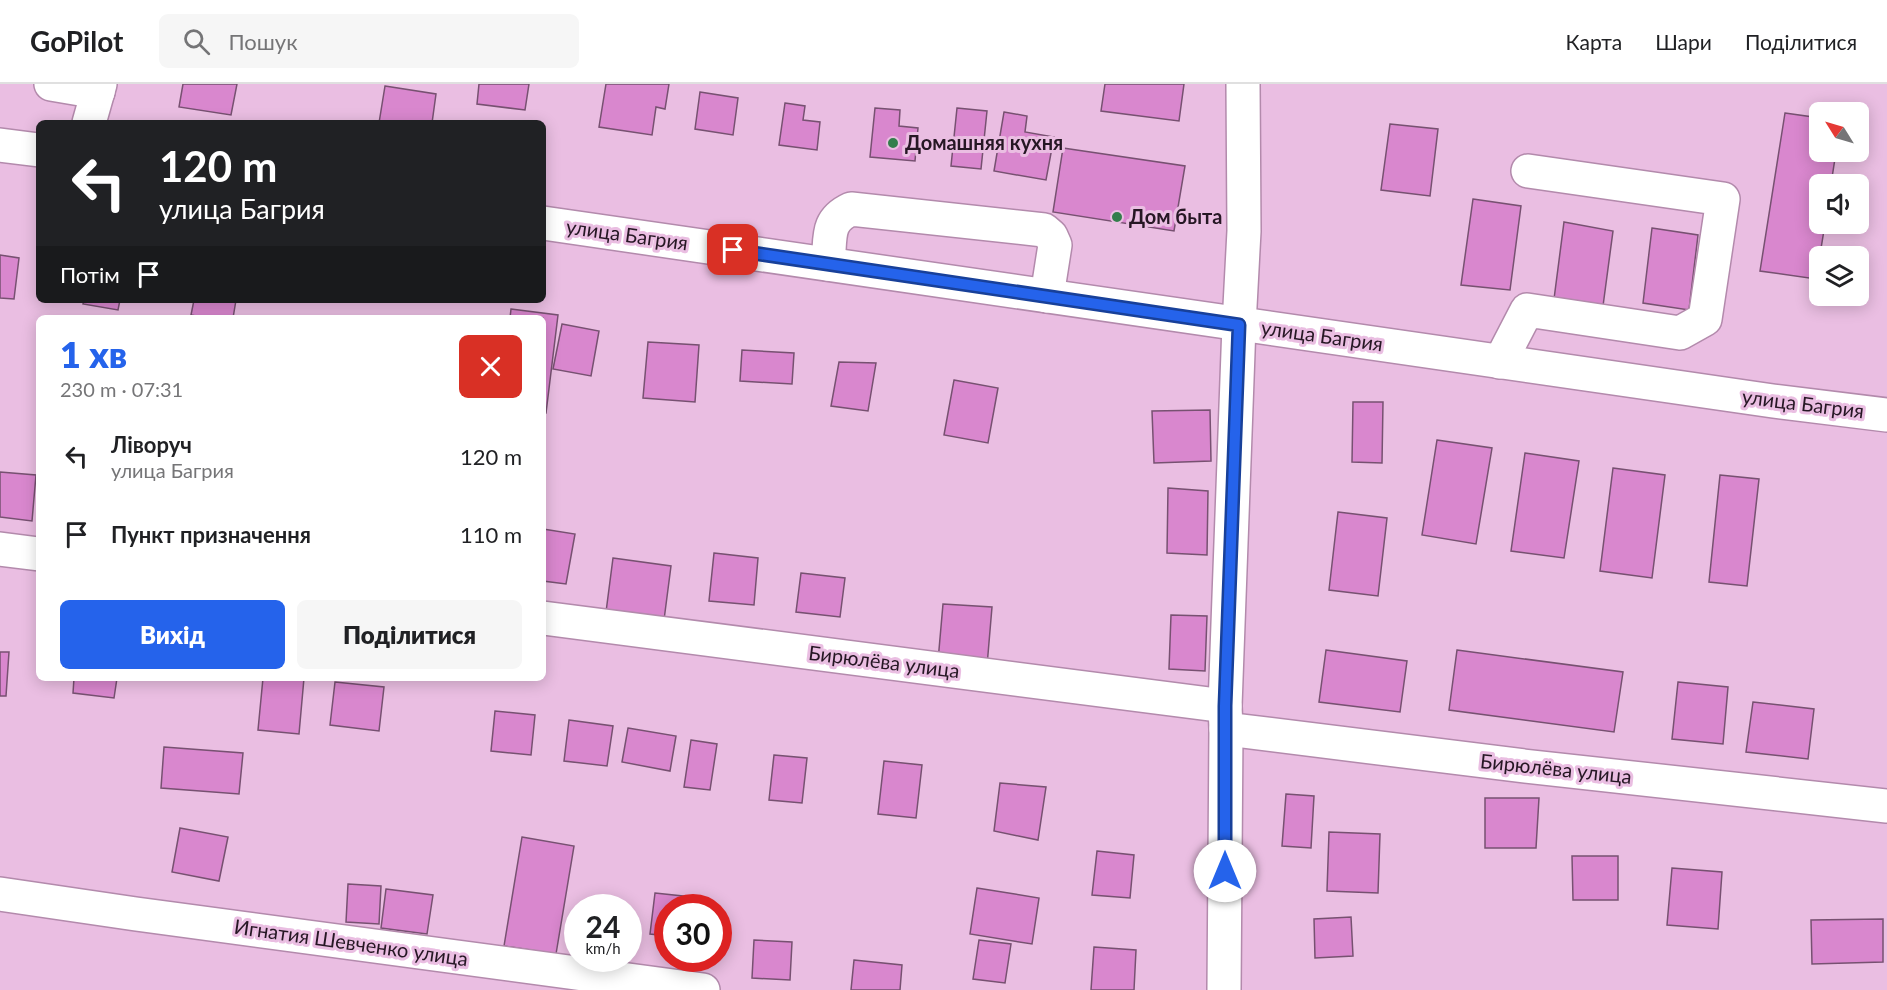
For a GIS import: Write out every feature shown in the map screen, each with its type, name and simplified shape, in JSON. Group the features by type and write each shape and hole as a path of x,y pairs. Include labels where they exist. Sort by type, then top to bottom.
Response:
{"street":[{"path":"51,84 99,88 90,120"},
{"path":"1224,990 1226,717 1244,231 1243,84"},
{"path":"0,145 36,150"},
{"path":"1500,362 1527,310 1680,333 1705,319 1723,199 1528,171"},
{"path":"828,264 832,224 839,214 851,209 1044,230 1051,236 1055,245 1047,296"},
{"name":"улица Багрия","path":"546,223 1239,325 1773,401 1887,415"},
{"path":"0,549 36,554"},
{"name":"Бирюлёва улица","path":"546,618 1226,717 1524,766 1887,806"},
{"name":"Игнатия Шевченко улица","path":"0,894 703,990"}],"building":[{"path":"183,84 237,84 231,115 179,107"},
{"path":"479,84 529,84 525,110 477,104"},
{"path":"606,84 669,84 665,109 656,107 652,135 599,127"},
{"path":"1105,84 1184,84 1179,121 1101,111"},
{"path":"385,86 436,94 432,120 379,120"},
{"path":"700,92 738,98 733,135 695,129"},
{"path":"785,103 805,106 803,120 820,122 817,150 779,145"},
{"path":"875,108 900,110 899,126 918,128 915,161 870,157"},
{"path":"957,108 987,111 981,169 951,166"},
{"path":"1004,112 1027,116 1025,132 1054,137 1046,180 994,171"},
{"path":"1785,113 1809,116 1809,162 1834,162 1833,174 1809,174 1809,234 1823,234 1821,246 1809,246 1809,278 1760,271"},
{"path":"1390,124 1438,129 1430,196 1381,190"},
{"path":"1063,148 1185,166 1174,231 1053,212"},
{"path":"1473,199 1521,206 1510,290 1461,285"},
{"path":"1564,222 1613,231 1603,306 1554,299"},
{"path":"1652,228 1698,235 1689,310 1643,303"},
{"path":"0,255 19,258 14,299 0,298"},
{"path":"83,303 119,303 118,310"},
{"path":"193,303 236,303 234,315 191,315"},
{"path":"511,309 558,315 546,413 546,315 510,315"},
{"path":"562,324 599,331 591,376 553,369"},
{"path":"648,342 699,345 695,402 643,398"},
{"path":"742,350 794,353 792,384 740,381"},
{"path":"839,362 876,363 868,411 831,406"},
{"path":"954,380 998,388 988,443 944,435"},
{"path":"1353,402 1383,402 1382,463 1352,462"},
{"path":"1210,410 1211,461 1154,463 1152,411"},
{"path":"1437,440 1492,448 1476,544 1422,535"},
{"path":"1525,453 1579,461 1564,558 1511,551"},
{"path":"1613,468 1665,475 1652,578 1600,571"},
{"path":"0,472 36,475 32,521 0,517"},
{"path":"1720,475 1759,479 1747,586 1709,582"},
{"path":"1168,488 1208,491 1207,555 1167,553"},
{"path":"1338,512 1387,518 1378,596 1329,590"},
{"path":"546,529 575,534 566,584 546,581"},
{"path":"714,553 758,558 754,605 709,601"},
{"path":"613,558 671,566 664,620 606,612"},
{"path":"801,573 845,578 840,617 796,612"},
{"path":"943,604 992,607 987,666 938,661"},
{"path":"1171,615 1207,616 1205,671 1169,669"},
{"path":"1326,650 1407,661 1400,712 1319,702"},
{"path":"1457,650 1623,672 1614,732 1449,710"},
{"path":"0,652 9,652 6,696 0,696"},
{"path":"74,681 117,681 114,698 73,693"},
{"path":"263,681 304,681 299,734 258,730"},
{"path":"335,682 384,687 379,731 330,725"},
{"path":"1678,682 1728,687 1723,744 1672,739"},
{"path":"1753,702 1814,709 1808,759 1746,752"},
{"path":"495,711 535,715 531,755 491,751"},
{"path":"569,720 613,726 607,766 564,761"},
{"path":"628,728 676,736 670,771 622,762"},
{"path":"691,740 717,744 710,790 684,787"},
{"path":"164,747 243,753 239,794 161,788"},
{"path":"774,755 807,758 802,803 769,800"},
{"path":"884,761 922,765 916,818 878,814"},
{"path":"1000,783 1046,787 1038,840 994,831"},
{"path":"1286,794 1314,796 1311,848 1282,846"},
{"path":"1485,798 1539,798 1536,848 1485,848"},
{"path":"180,828 228,837 219,881 172,872"},
{"path":"1329,832 1380,834 1378,893 1327,891"},
{"path":"522,837 574,846 566,894 564,894 556,954 504,946"},
{"path":"1097,851 1134,855 1130,898 1092,895"},
{"path":"1572,856 1618,856 1618,900 1573,900"},
{"path":"1672,868 1722,872 1718,929 1667,925"},
{"path":"348,884 381,886 379,924 346,922"},
{"path":"977,888 1039,898 1032,944 970,934"},
{"path":"386,889 433,895 427,934 381,928"},
{"path":"654,901 654,934 650,934"},
{"path":"1351,917 1353,956 1315,958 1314,919"},
{"path":"1883,919 1883,962 1812,964 1811,920"},
{"path":"754,940 792,942 790,980 752,978"},
{"path":"979,940 1011,944 1005,983 973,979"},
{"path":"1094,947 1136,950 1134,990 1091,990"},
{"path":"854,960 902,965 900,990 851,990"}],"place":[{"name":"Домашняя кухня","path":"893,143"},
{"name":"Дом быта","path":"1117,217"}],"route":[{"path":"733,250 1239,325 1225,706 1225,871"}]}
